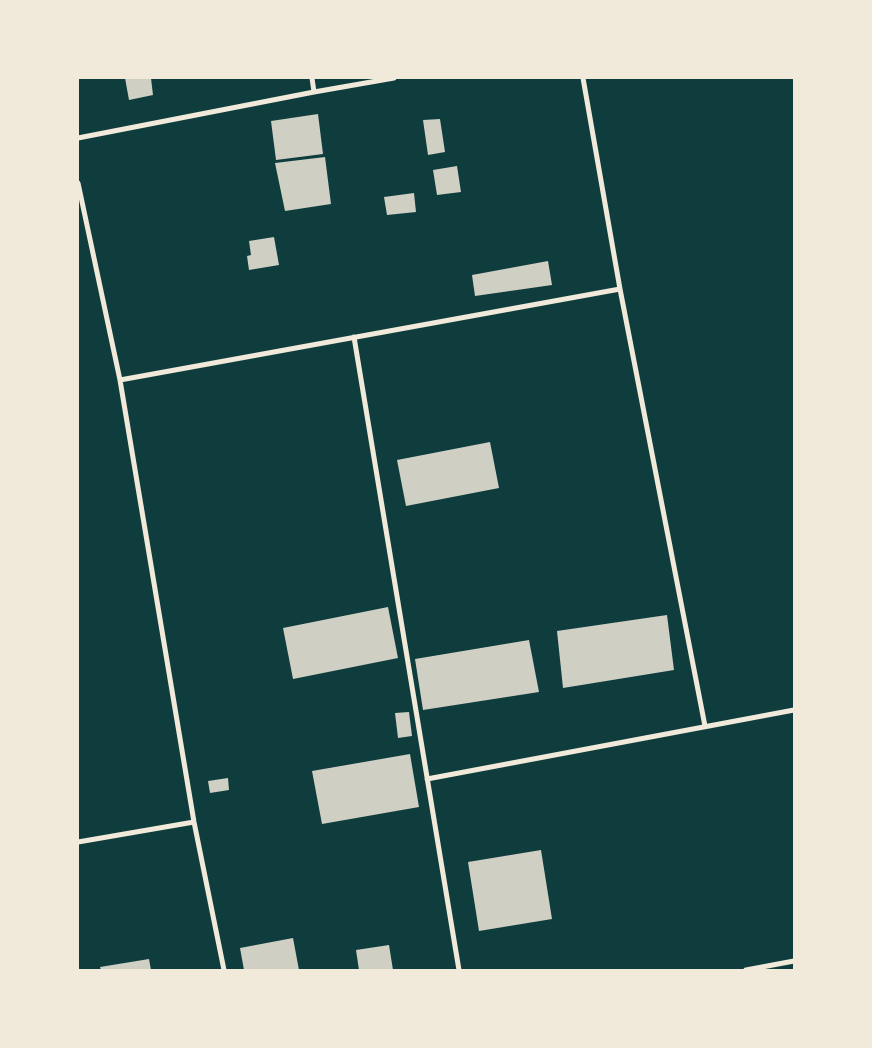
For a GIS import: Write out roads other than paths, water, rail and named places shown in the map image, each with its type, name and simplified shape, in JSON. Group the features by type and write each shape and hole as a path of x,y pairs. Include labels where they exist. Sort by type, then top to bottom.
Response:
{"street":[{"path":"312,78 314,92"},
{"path":"78,138 394,78"},
{"path":"583,78 620,289 705,726"},
{"path":"78,183 120,380 194,822 224,970"},
{"path":"120,380 620,289"},
{"path":"354,338 459,970"},
{"path":"427,780 794,710"},
{"path":"78,842 194,822"},
{"path":"746,970 794,961"}]}
